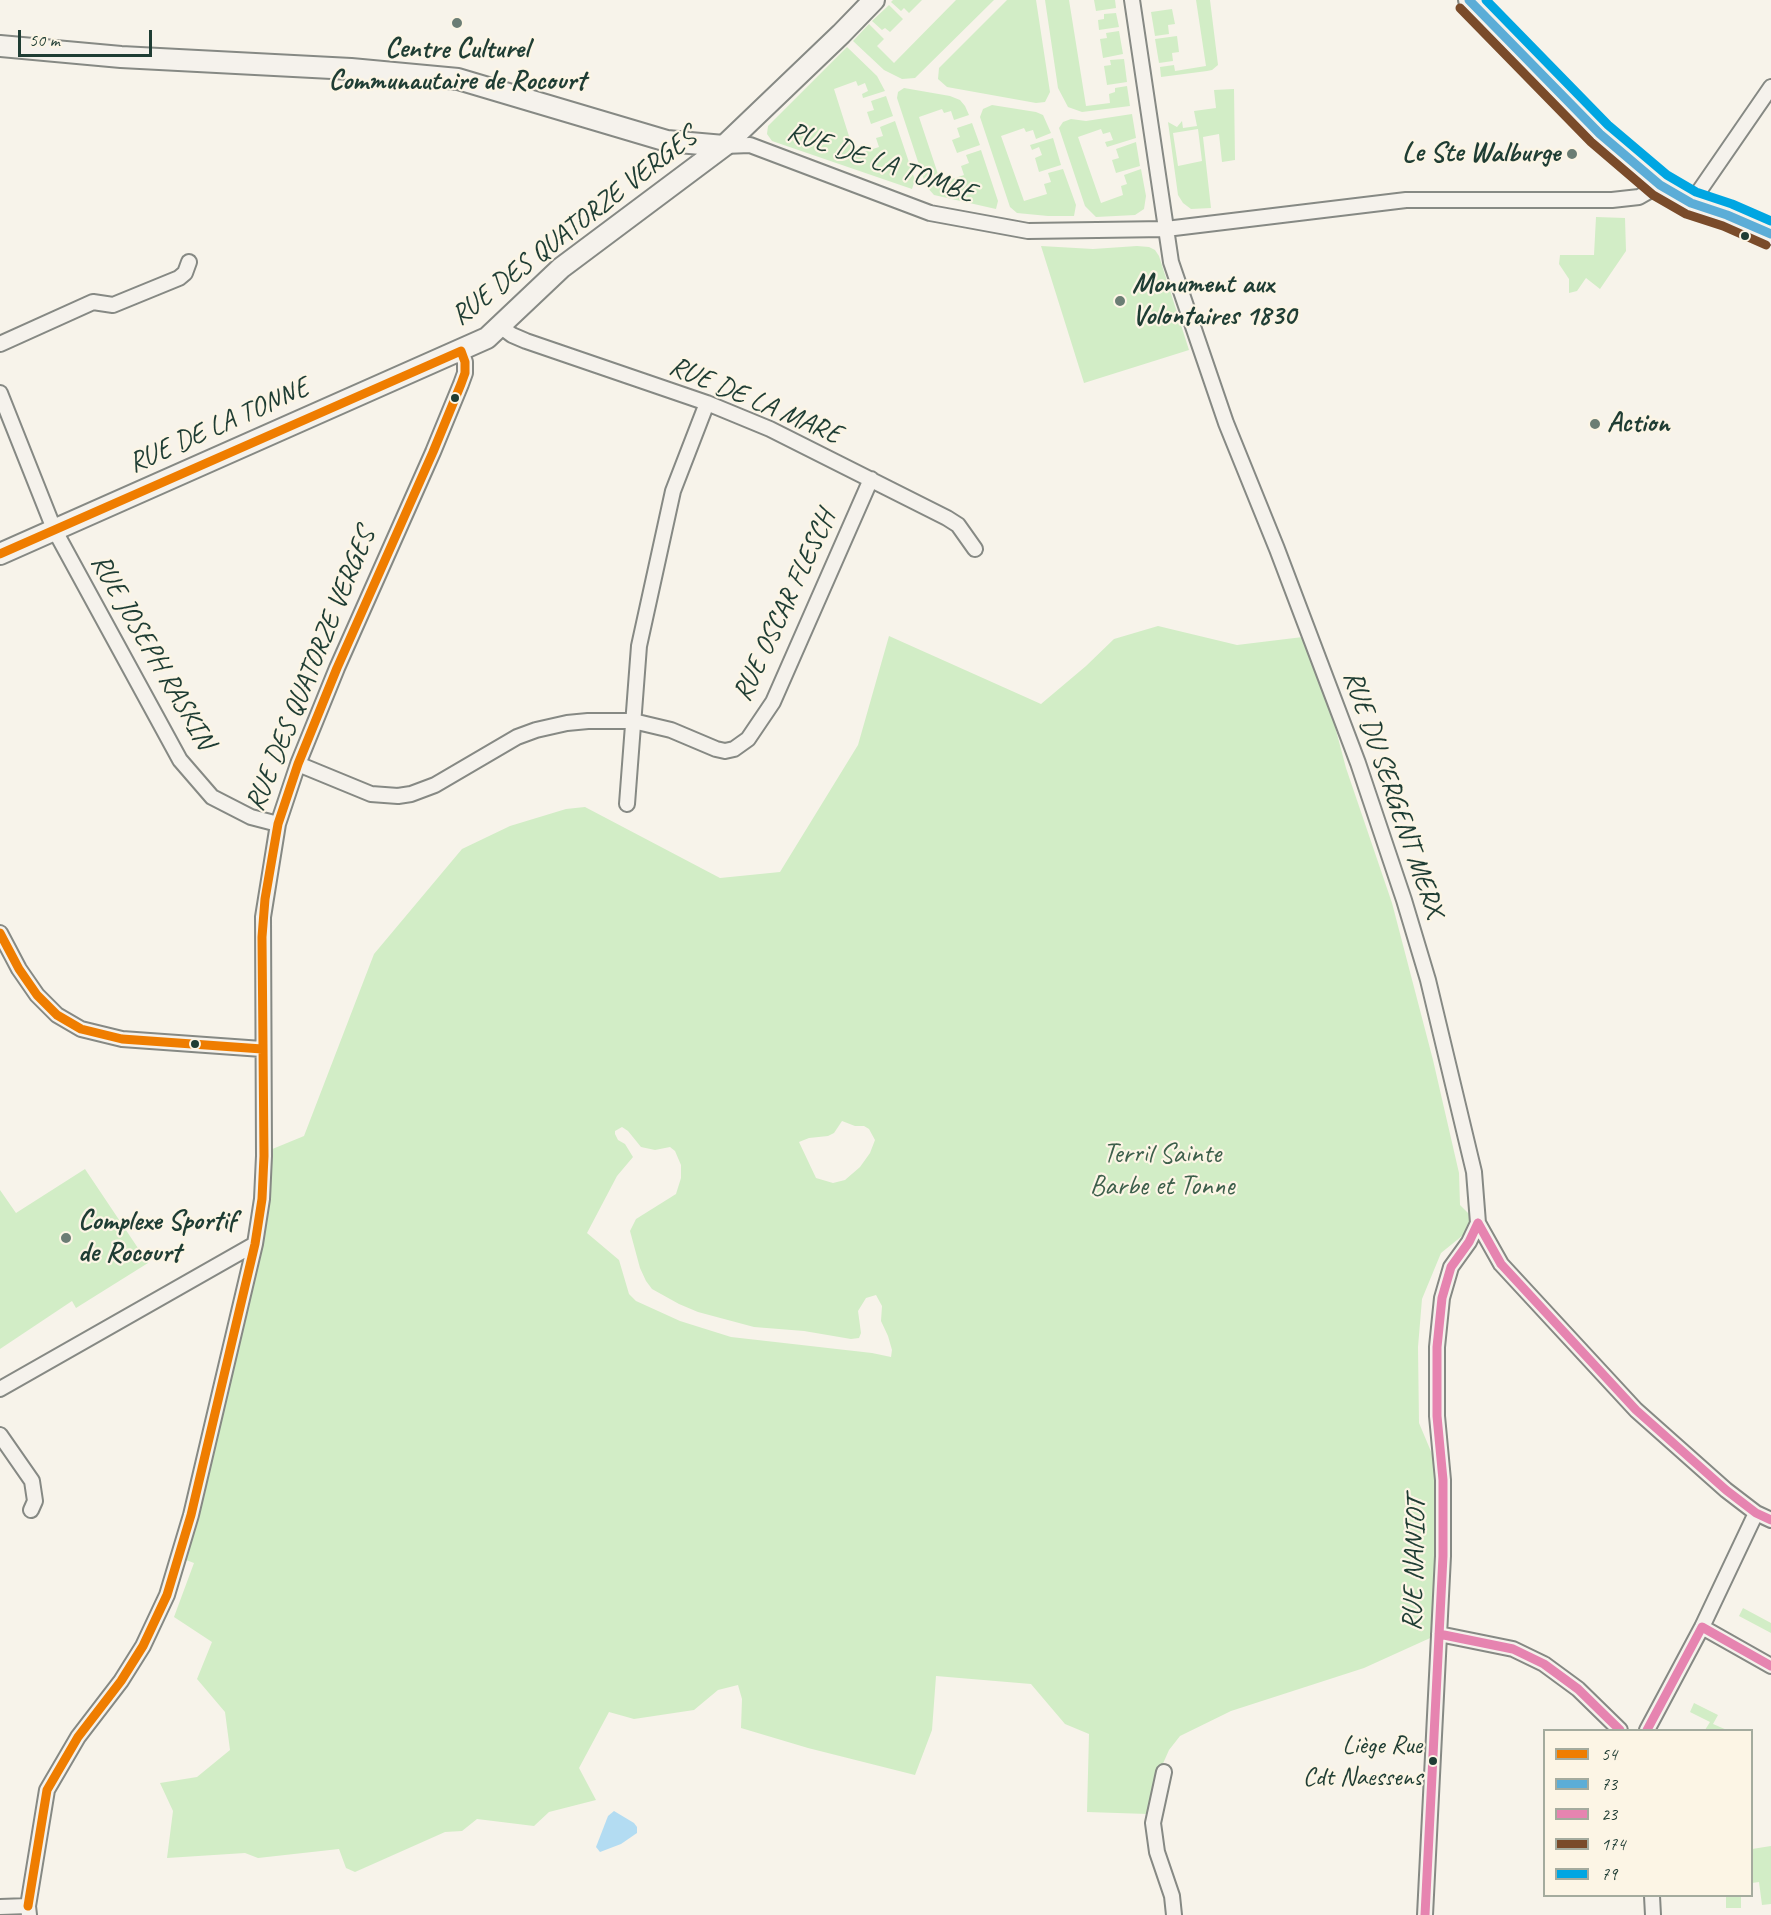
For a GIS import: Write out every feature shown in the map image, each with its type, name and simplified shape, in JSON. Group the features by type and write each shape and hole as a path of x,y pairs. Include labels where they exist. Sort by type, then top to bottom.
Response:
{"street":[{"name":"RUE DES QUATORZE VERGES","path":"28,1910 47,1790 78,1737 121,1682 143,1646 167,1594 191,1515 255,1244 261,1198 264,1156 263,917 278,824 298,764 461,384 465,373 465,362 461,351 487,338 561,268 724,146 842,34 874,0"},
{"name":"RUE DU SERGENT MERX","path":"1132,0 1172,262 1226,423 1286,570 1358,764 1404,900 1428,980 1474,1172 1478,1223 1501,1264 1636,1410 1726,1490 1756,1513 1771,1520"},
{"path":"1469,0 1600,134 1660,185 1691,203 1727,215 1771,234"},
{"path":"0,46 121,57 340,69 458,79 667,141 724,146"},
{"path":"1691,203 1771,87"},
{"name":"RUE DE LA TOMBE","path":"724,146 750,145 930,213 1010,229 1089,231 1166,229 1406,200 1612,200 1640,197 1660,185"},
{"path":"0,344 93,303 113,305 179,278 185,273 189,262"},
{"name":"RUE DE LA MARE","path":"500,326 512,335 707,403 770,429 947,518 958,525 975,549"},
{"name":"RUE DE LA TONNE","path":"0,554 461,351"},
{"name":"RUE JOSEPH RASKIN","path":"0,393 54,529 180,760 212,797 251,817 278,824"},
{"path":"627,804 639,646 673,491 707,403"},
{"name":"RUE OSCAR FLESCH","path":"298,764 370,794 398,796 429,788 498,747 536,730 588,721 633,721 671,730 725,751 742,746 773,702 871,479"},
{"path":"0,933 19,969 37,994 57,1015 81,1029 122,1039 262,1049"},
{"name":"RUE NANIOT","path":"1425,1915 1443,1556 1443,1502 1437,1416 1438,1337 1442,1299 1452,1267 1469,1242 1478,1223"},
{"path":"0,1389 255,1244"},
{"path":"0,1435 32,1480 35,1501 31,1510"},
{"path":"1648,1729 1702,1628 1756,1513"},
{"path":"1702,1628 1771,1666"},
{"path":"1439,1634 1513,1649 1544,1664 1578,1689 1618,1729"},
{"path":"1164,1772 1153,1823 1157,1852 1172,1896 1174,1915"},
{"path":"1652,1897 1653,1915"},
{"path":"0,1907 28,1910"}],"green space":[{"path":"893,0 922,0 909,13 904,8 901,11 891,2"},
{"path":"956,0 994,0 915,78 902,79 884,70 853,41 869,24 884,39 877,46 894,63"},
{"path":"1007,0 1036,0 1050,92 1045,102 1036,103 947,87 938,79 939,68"},
{"path":"1045,0 1069,0 1086,106 1110,103 1109,94 1115,92 1115,88 1127,86 1130,106 1082,112 1068,107 1058,88"},
{"path":"1094,0 1115,0 1116,8 1096,11"},
{"path":"1196,0 1210,0 1218,65 1212,70 1161,77 1160,67 1174,65 1175,71 1206,66"},
{"path":"889,5 903,19 890,32 885,28 882,30 872,21"},
{"path":"1172,9 1175,24 1168,25 1169,34 1155,36 1151,12"},
{"path":"1116,13 1119,27 1099,30 1098,20 1104,19 1104,14"},
{"path":"1119,31 1123,54 1103,58 1100,39 1107,38 1106,33"},
{"path":"1177,36 1179,52 1172,53 1173,61 1159,63 1155,39"},
{"path":"847,47 877,76 885,91 863,98 862,94 868,91 865,83 858,86 856,81 834,89 855,155 879,147 876,138 883,136 880,127 895,121 915,180 912,189 772,141 767,134 768,126"},
{"path":"1124,59 1127,82 1107,85 1104,66 1111,65 1110,60"},
{"path":"904,88 950,96 960,100 965,106 969,115 954,120 951,111 944,113 942,109 919,117 941,183 964,175 961,166 969,163 966,155 981,150 998,201 996,209 934,195 926,186 897,98 898,92"},
{"path":"1234,89 1235,160 1222,162 1219,134 1203,137 1211,208 1191,209 1178,195 1168,122 1177,127 1182,121 1183,128 1197,126 1194,111 1216,108 1214,90","holes":["1198,129 1202,161 1178,166 1173,133"]},
{"path":"886,96 893,116 871,124 867,112 874,110 871,101"},
{"path":"992,105 1043,115 1051,133 1036,139 1033,130 1026,132 1024,128 1001,136 1024,201 1047,194 1044,184 1051,182 1048,173 1063,169 1076,205 1074,216 1017,213 1010,207 980,117 983,109"},
{"path":"1132,114 1136,138 1107,147 1105,142 1113,140 1110,132 1103,134 1101,129 1078,137 1101,203 1123,195 1121,186 1127,184 1124,175 1141,169 1146,196 1144,209 1135,215 1096,217 1085,206 1059,128 1063,122 1071,119 1086,121"},
{"path":"972,123 980,145 957,153 952,140 960,137 957,128"},
{"path":"1053,138 1061,165 1039,172 1035,158 1042,155 1039,147 1032,150 1030,145"},
{"path":"1136,142 1140,166 1116,173 1112,160 1119,158 1116,149"},
{"path":"1596,217 1625,218 1626,251 1600,289 1586,278 1577,291 1569,293 1569,279 1559,264 1560,255 1594,255"},
{"path":"1041,246 1093,249 1137,246 1155,250 1159,256 1189,350 1084,383"},
{"name":"Terril Sainte Barbe et Tonne","path":"1158,626 1237,645 1311,636 1346,768 1392,903 1433,1060 1459,1173 1460,1205 1478,1223 1441,1253 1422,1299 1418,1347 1419,1423 1443,1480 1439,1634 1364,1668 1231,1711 1180,1736 1169,1750 1161,1768 1148,1814 1087,1812 1089,1734 1065,1724 1031,1684 936,1676 932,1730 915,1775 808,1748 741,1728 742,1699 738,1685 718,1690 694,1710 634,1719 609,1712 579,1768 596,1800 549,1812 534,1826 477,1819 462,1831 445,1832 355,1872 346,1868 339,1849 258,1858 245,1853 167,1858 173,1811 160,1783 197,1777 230,1750 225,1712 197,1679 212,1642 174,1617 194,1563 178,1557 270,1150 304,1136 374,954 462,849 510,826 566,809 585,807 720,878 780,872 858,745 889,636 1041,704 1114,639","holes":["842,1121 855,1126 864,1126 869,1129 875,1140 870,1153 860,1167 845,1180 833,1183 816,1178 799,1142 809,1138 828,1136 834,1133","622,1127 641,1147 655,1150 670,1147 675,1151 681,1165 681,1178 676,1194 636,1219 630,1231 640,1268 652,1289 698,1312 754,1327 804,1331 851,1339 859,1338 861,1333 858,1311 866,1298 876,1295 882,1306 881,1321 892,1350 891,1357 731,1337 680,1321 636,1301 629,1294 619,1260 587,1233 617,1176 633,1157 615,1134 615,1131"]},
{"name":"Complexe Sportif de Rocourt","path":"85,1169 148,1263 76,1308 72,1301 0,1349 0,1190 16,1213"},
{"path":"1743,1608 1771,1623 1771,1633 1739,1616"},
{"path":"1694,1703 1718,1715 1713,1724 1725,1729 1706,1729 1710,1722 1690,1712"},
{"path":"1771,1846 1771,1904 1762,1905 1759,1882 1753,1883 1753,1849"},
{"path":"1726,1897 1741,1897 1741,1908 1726,1908"}],"water":[{"path":"614,1811 634,1823 637,1833 621,1844 600,1852 596,1847 608,1816"}],"transit line":[{"name":"73","path":"1469,0 1600,134 1660,185 1691,203 1727,215 1771,234"},
{"name":"79","path":"1486,0 1608,125 1667,175 1696,192 1771,221"},
{"name":"174","path":"1460,8 1591,142 1653,195 1686,214 1723,226 1766,245"},
{"name":"54","path":"0,554 461,351 465,362 465,373 461,384 337,668 298,764 278,824 265,899 262,937 264,1156 262,1199 255,1244 191,1515 167,1595 143,1646 121,1681 78,1737 47,1790 28,1906"},
{"name":"54","path":"0,933 19,969 37,995 57,1015 81,1029 122,1039 262,1049"},
{"name":"23","path":"1478,1223 1501,1264 1636,1410 1726,1490 1756,1513 1771,1520"},
{"name":"23","path":"1425,1915 1443,1556 1443,1480 1437,1416 1437,1347 1442,1298 1451,1267 1469,1242 1478,1223"},
{"name":"23","path":"1648,1729 1702,1627 1771,1666"},
{"name":"23","path":"1439,1634 1513,1649 1544,1664 1578,1689 1619,1729"}],"place":[{"name":"Centre Culturel Communautaire de Rocourt","path":"457,23"},
{"name":"Le Ste Walburge","path":"1572,154"},
{"name":"Monument aux Volontaires 1830","path":"1120,301"},
{"name":"Action","path":"1595,424"},
{"name":"Complexe Sportif de Rocourt","path":"66,1238"},
{"name":"Liège Rue Cdt Naessens","path":"1433,1761"}]}
